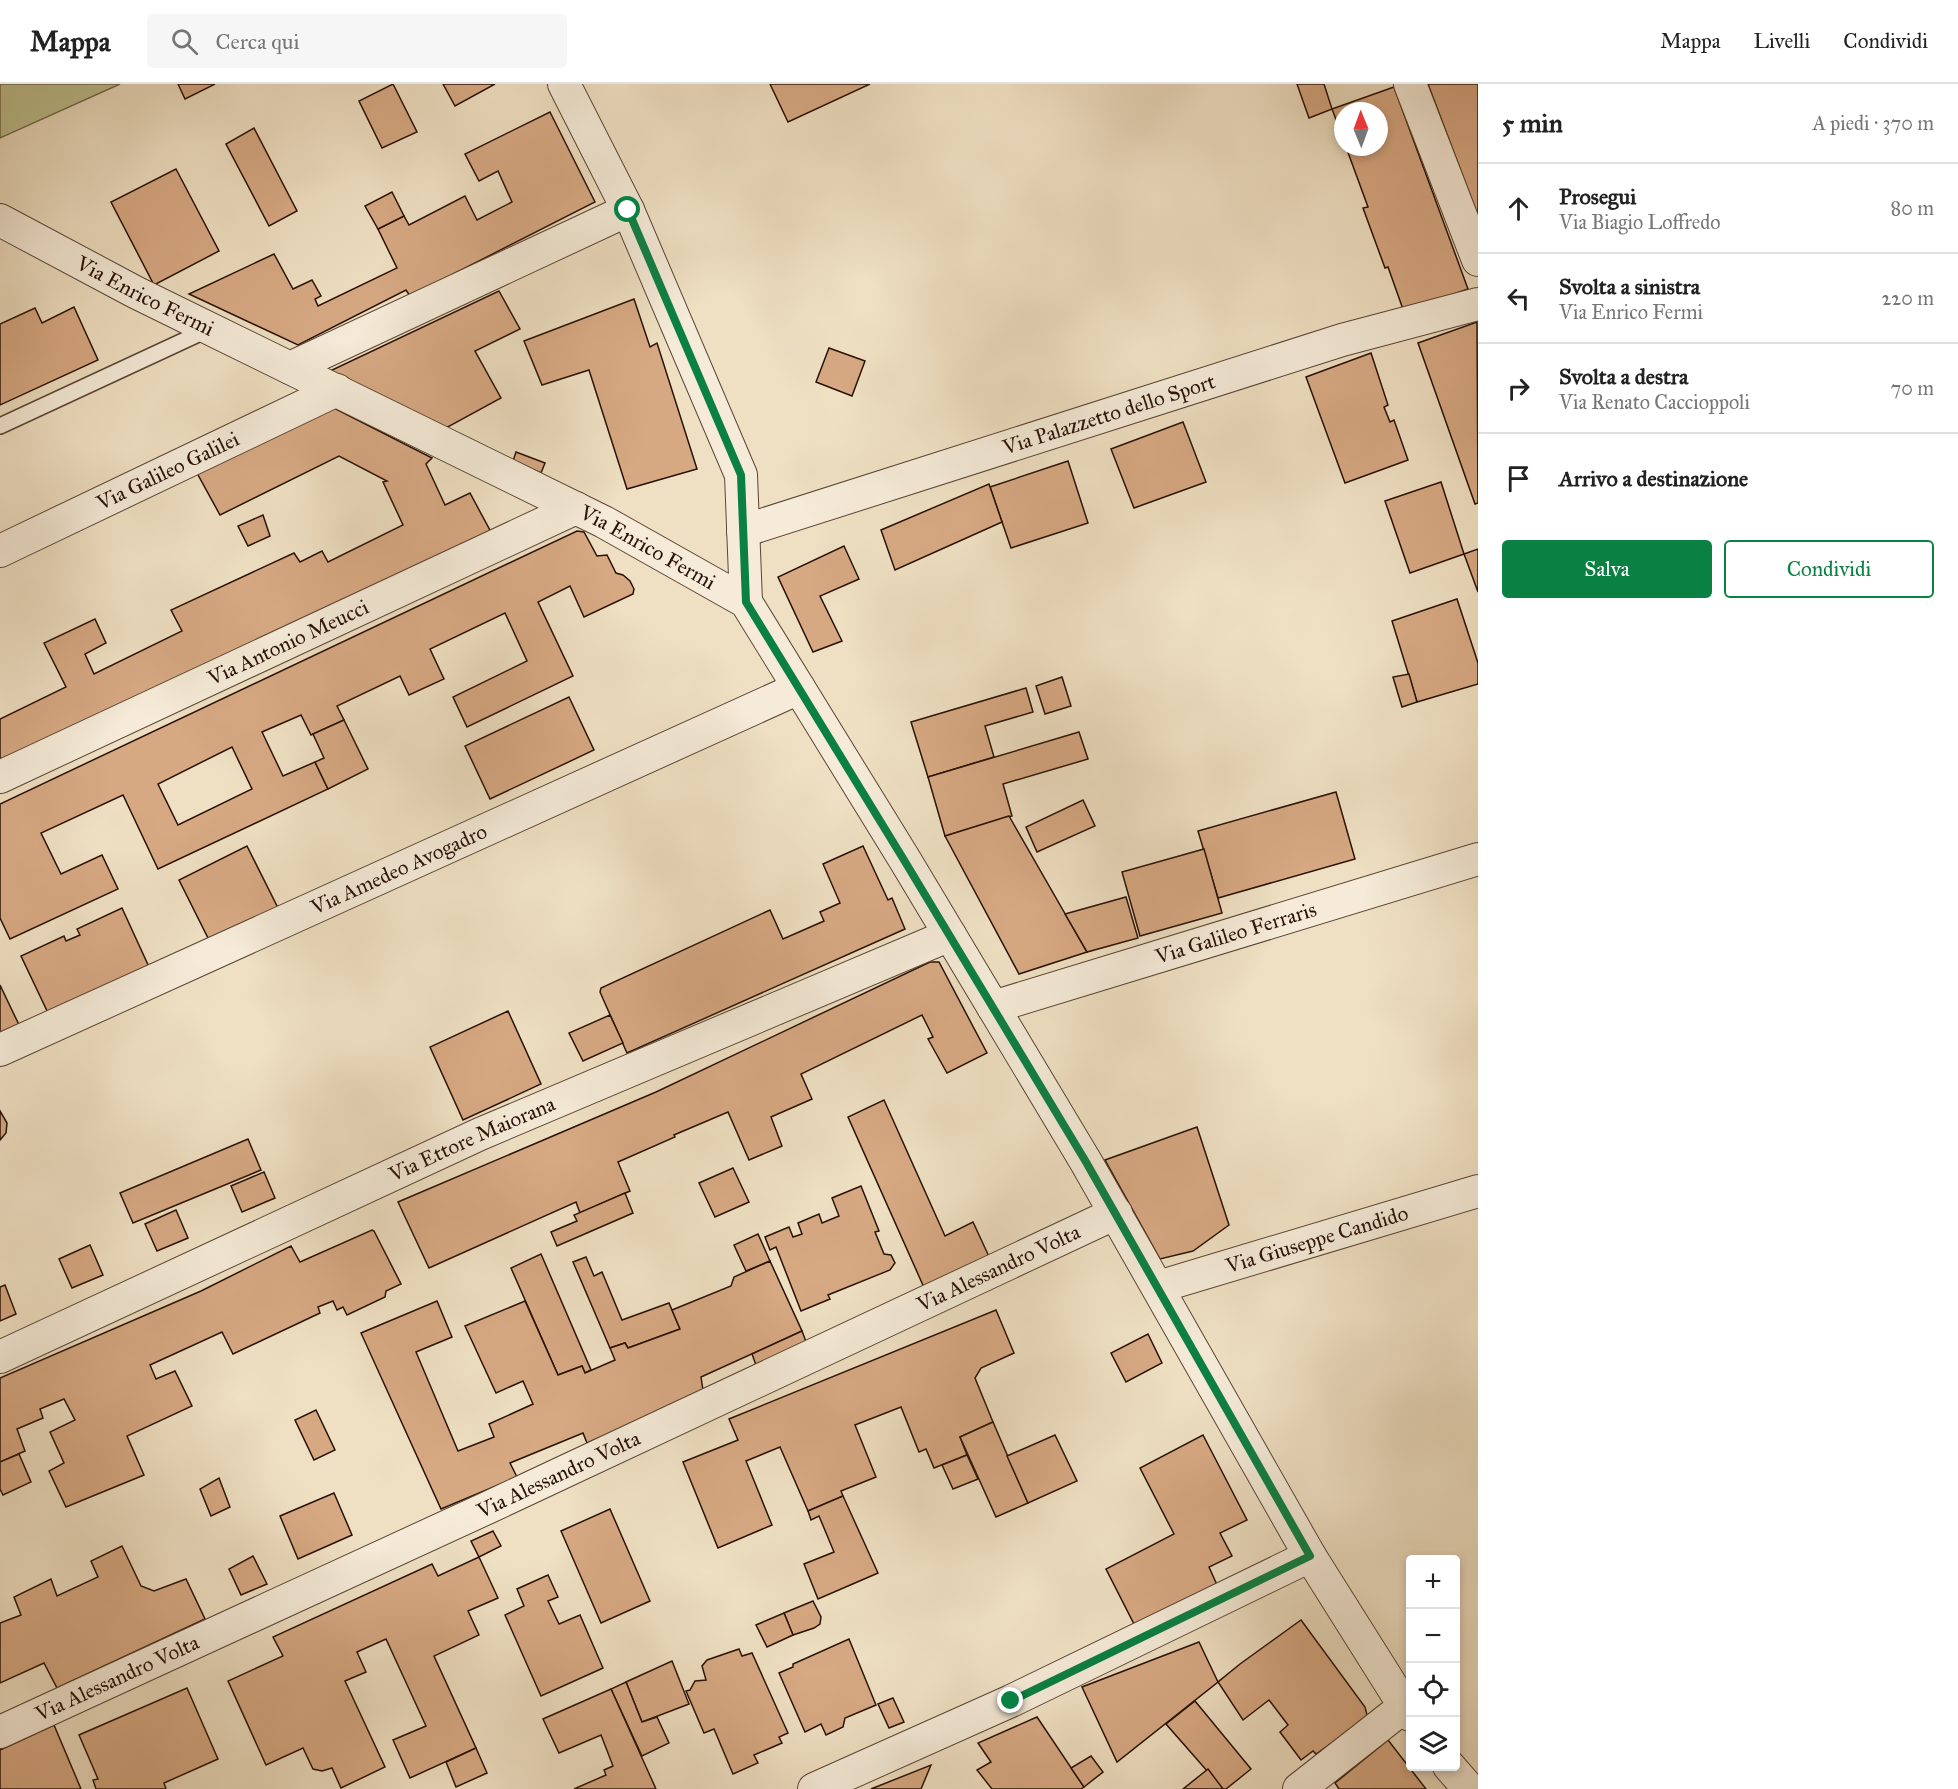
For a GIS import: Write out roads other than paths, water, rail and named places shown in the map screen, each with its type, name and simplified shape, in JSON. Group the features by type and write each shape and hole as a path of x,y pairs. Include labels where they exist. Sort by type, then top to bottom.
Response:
{"street":[{"path":"564,84 628,210 741,475 746,602"},
{"path":"1410,84 1478,260"},
{"path":"290,368 628,210"},
{"name":"Via Enrico Fermi","path":"0,220 208,328 576,508 746,602 950,935 1116,1213 1310,1556 1406,1708"},
{"name":"Via Palazzetto dello Sport","path":"743,531 1342,340 1478,304"},
{"name":"Via Galileo Galilei","path":"0,551 337,390"},
{"name":"Via Antonio Meucci","path":"0,777 576,508"},
{"name":"Via Amedeo Avogadro","path":"0,1050 799,688"},
{"name":"Via Galileo Ferraris","path":"993,1007 1478,859"},
{"name":"Via Ettore Maiorana","path":"0,1357 480,1134 950,935"},
{"name":"Via Giuseppe Candido","path":"1158,1287 1478,1191"},
{"name":"Via Alessandro Volta","path":"0,1732 487,1508 1116,1213"},
{"path":"814,1789 1011,1701 1310,1556"},
{"path":"1299,1789 1406,1712"},
{"path":"1453,1771 1469,1789"}],"lane":[{"path":"0,426 208,328"}]}
